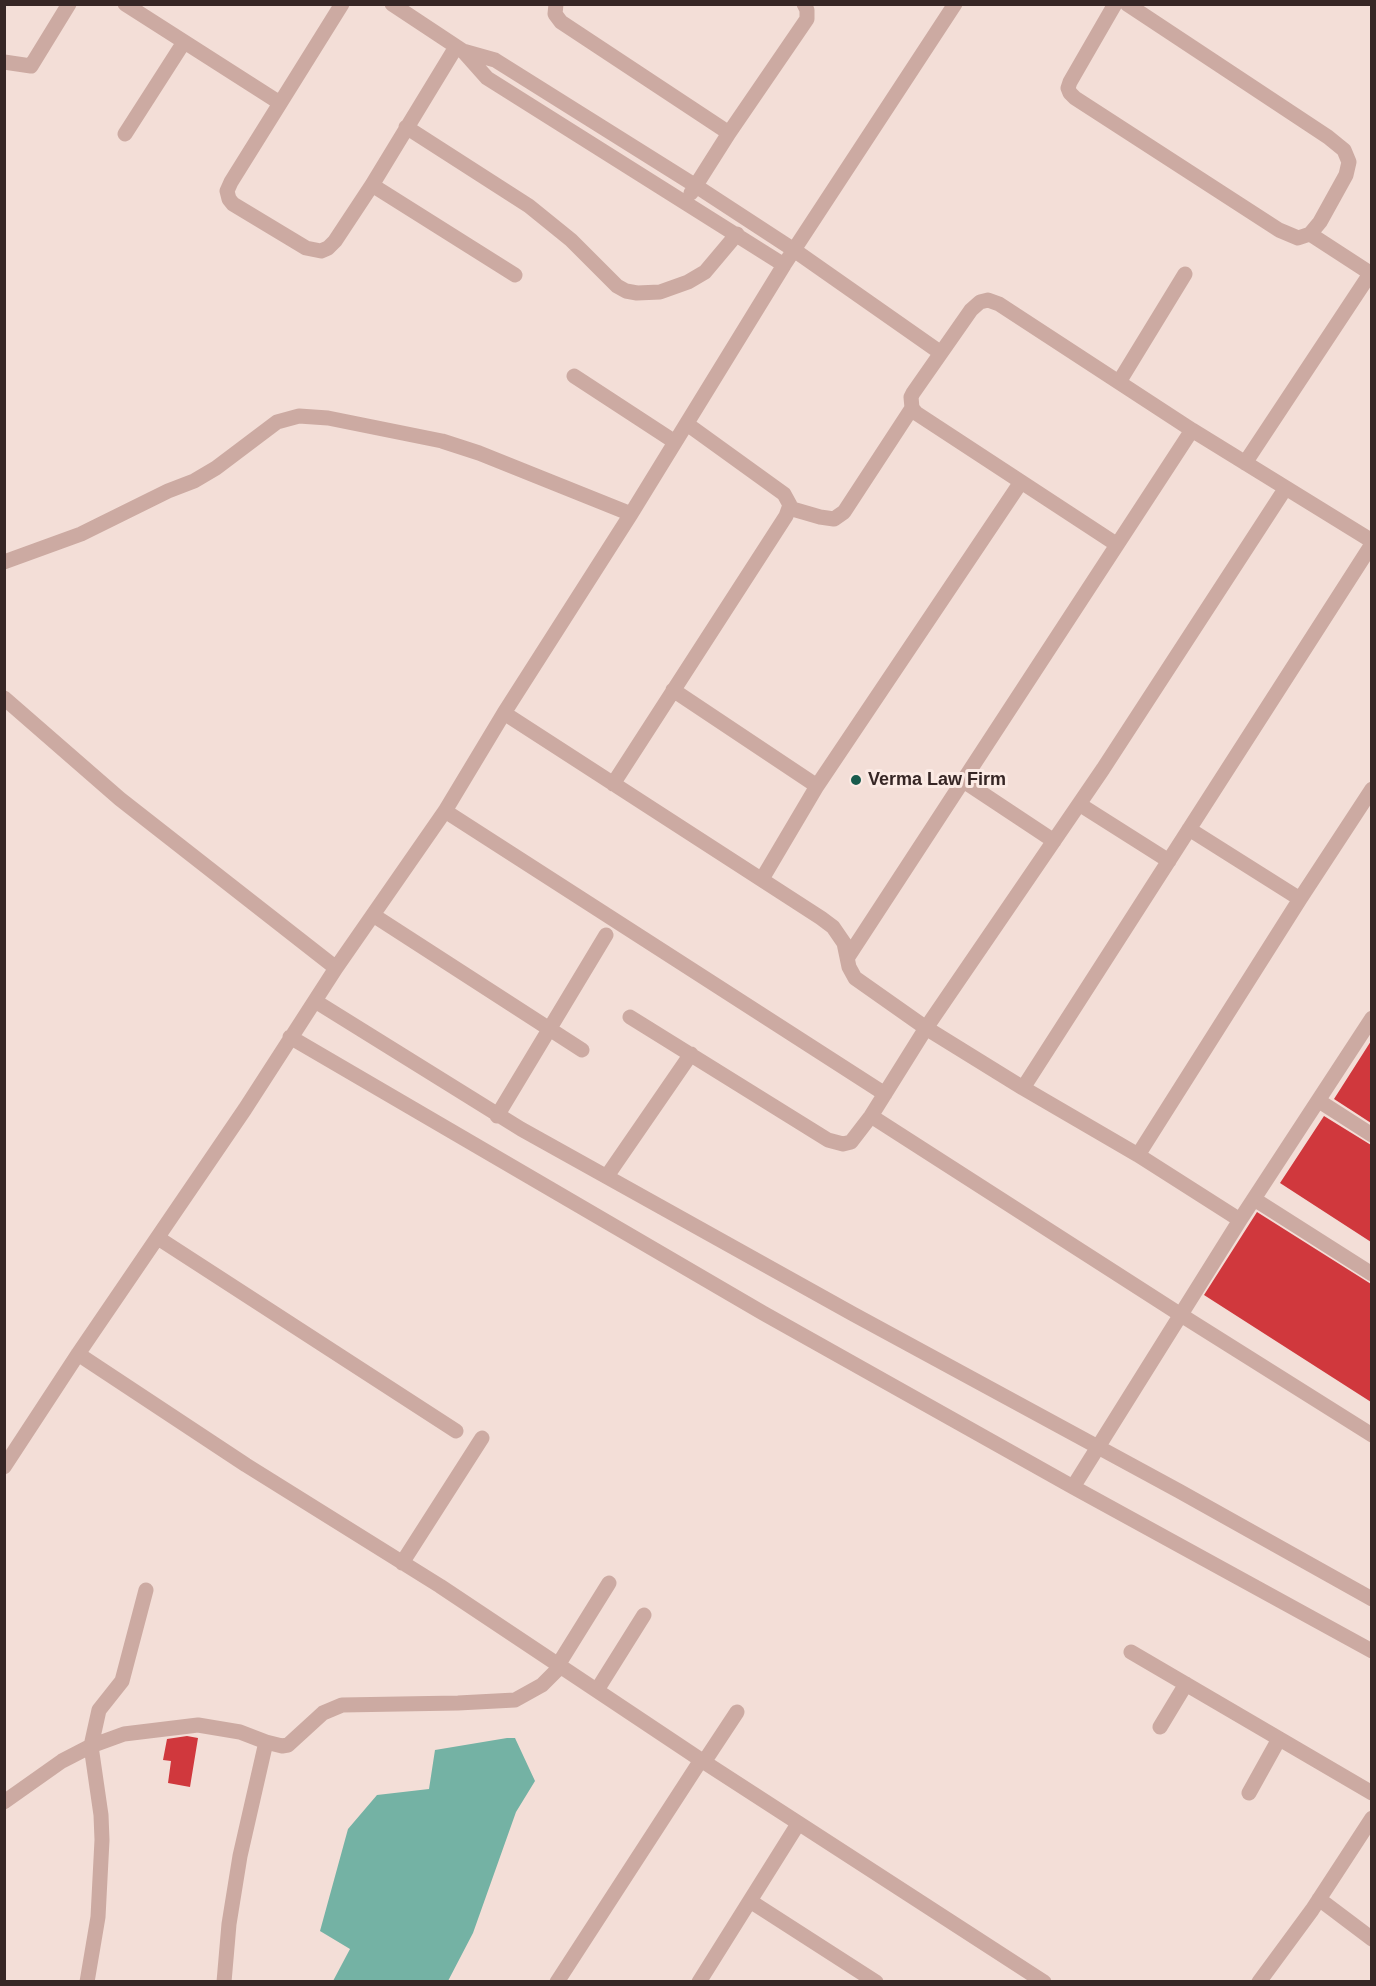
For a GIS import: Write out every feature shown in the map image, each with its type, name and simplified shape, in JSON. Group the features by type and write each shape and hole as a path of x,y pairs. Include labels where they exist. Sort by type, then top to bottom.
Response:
{"street":[{"path":"4,62 31,66 69,4"},
{"path":"125,4 280,103"},
{"path":"342,4 227,191 233,204 297,244 314,251 328,248 335,241 372,185 406,127 460,49"},
{"path":"392,4 460,49 487,78 686,201 784,265"},
{"path":"541,4 556,9 561,22 729,133"},
{"path":"686,201 729,133 807,19 804,4"},
{"path":"4,1467 245,1109 336,968 445,811 784,265 955,4"},
{"path":"1115,4 1070,82 1068,88 1070,93 1280,230 1298,238 1310,234 1320,222 1346,175 1349,162 1344,150 1328,137 1127,4"},
{"path":"125,134 184,42"},
{"path":"460,49 495,60 696,186 794,250 941,353"},
{"path":"406,127 529,206 571,240 617,286 626,291 660,292 688,282 705,272 737,234"},
{"path":"372,185 515,275"},
{"path":"1245,463 1371,272 1310,234"},
{"path":"1119,382 1185,274"},
{"path":"1023,1088 1371,543 999,304 988,300 980,302 971,310 913,393 912,408 916,413 1116,544"},
{"path":"574,376 675,442"},
{"path":"789,508 820,518 834,519 844,512 912,408"},
{"path":"4,562 81,534 194,481 216,468 278,422 299,416 328,418 442,441 479,453 631,514"},
{"path":"613,784 789,508 784,494 687,424"},
{"path":"848,957 1192,430"},
{"path":"762,879 816,786 1021,482"},
{"path":"630,1017 828,1140 843,1144 851,1142 871,1116 926,1028 1079,804 1285,489"},
{"path":"673,690 816,786"},
{"path":"4,698 120,799 336,968"},
{"path":"504,713 833,927 844,943 849,967 855,978 926,1028 1138,1155 1240,1220"},
{"path":"962,780 1054,841"},
{"path":"1138,1155 1371,789"},
{"path":"1079,804 1169,861"},
{"path":"445,811 885,1094"},
{"path":"1190,829 1300,899"},
{"path":"373,915 582,1050"},
{"path":"497,1116 606,934"},
{"path":"315,1001 497,1116 1371,1599"},
{"path":"1072,1487 1240,1220 1371,1018"},
{"path":"290,1037 763,1313 1072,1487 1371,1651"},
{"path":"607,1176 691,1054"},
{"path":"1319,1101 1371,1136"},
{"path":"871,1116 1371,1435"},
{"path":"1254,1199 1371,1274"},
{"path":"158,1238 456,1431"},
{"path":"78,1354 246,1465 560,1665 798,1824 1044,1982"},
{"path":"402,1563 482,1438"},
{"path":"4,1802 62,1761 91,1746 124,1734 198,1725 240,1732 276,1746 288,1745 323,1713 342,1705 515,1700 542,1685 560,1665 609,1583"},
{"path":"87,1982 98,1917 102,1840 101,1815 91,1746 99,1710 122,1681 146,1590"},
{"path":"597,1690 644,1615"},
{"path":"1131,1652 1371,1793"},
{"path":"1160,1727 1186,1684"},
{"path":"557,1982 737,1712"},
{"path":"1249,1793 1279,1739"},
{"path":"224,1982 229,1924 240,1856 266,1742"},
{"path":"1259,1982 1319,1899 1371,1818"},
{"path":"699,1982 798,1824"},
{"path":"1319,1899 1371,1939"},
{"path":"750,1901 876,1982"}],"water":[{"path":"515,1738 535,1781 516,1812 473,1933 448,1981 333,1981 350,1949 320,1931 348,1829 377,1795 429,1789 435,1750"}],"building":[{"path":"1371,1041 1371,1123 1334,1099"},
{"path":"1324,1116 1371,1145 1371,1242 1280,1183"},
{"path":"1257,1212 1371,1284 1371,1402 1204,1295"},
{"path":"187,1736 198,1738 190,1787 168,1783 171,1761 163,1760 167,1739"}],"place":[{"name":"Verma Law Firm","path":"856,780"}]}
